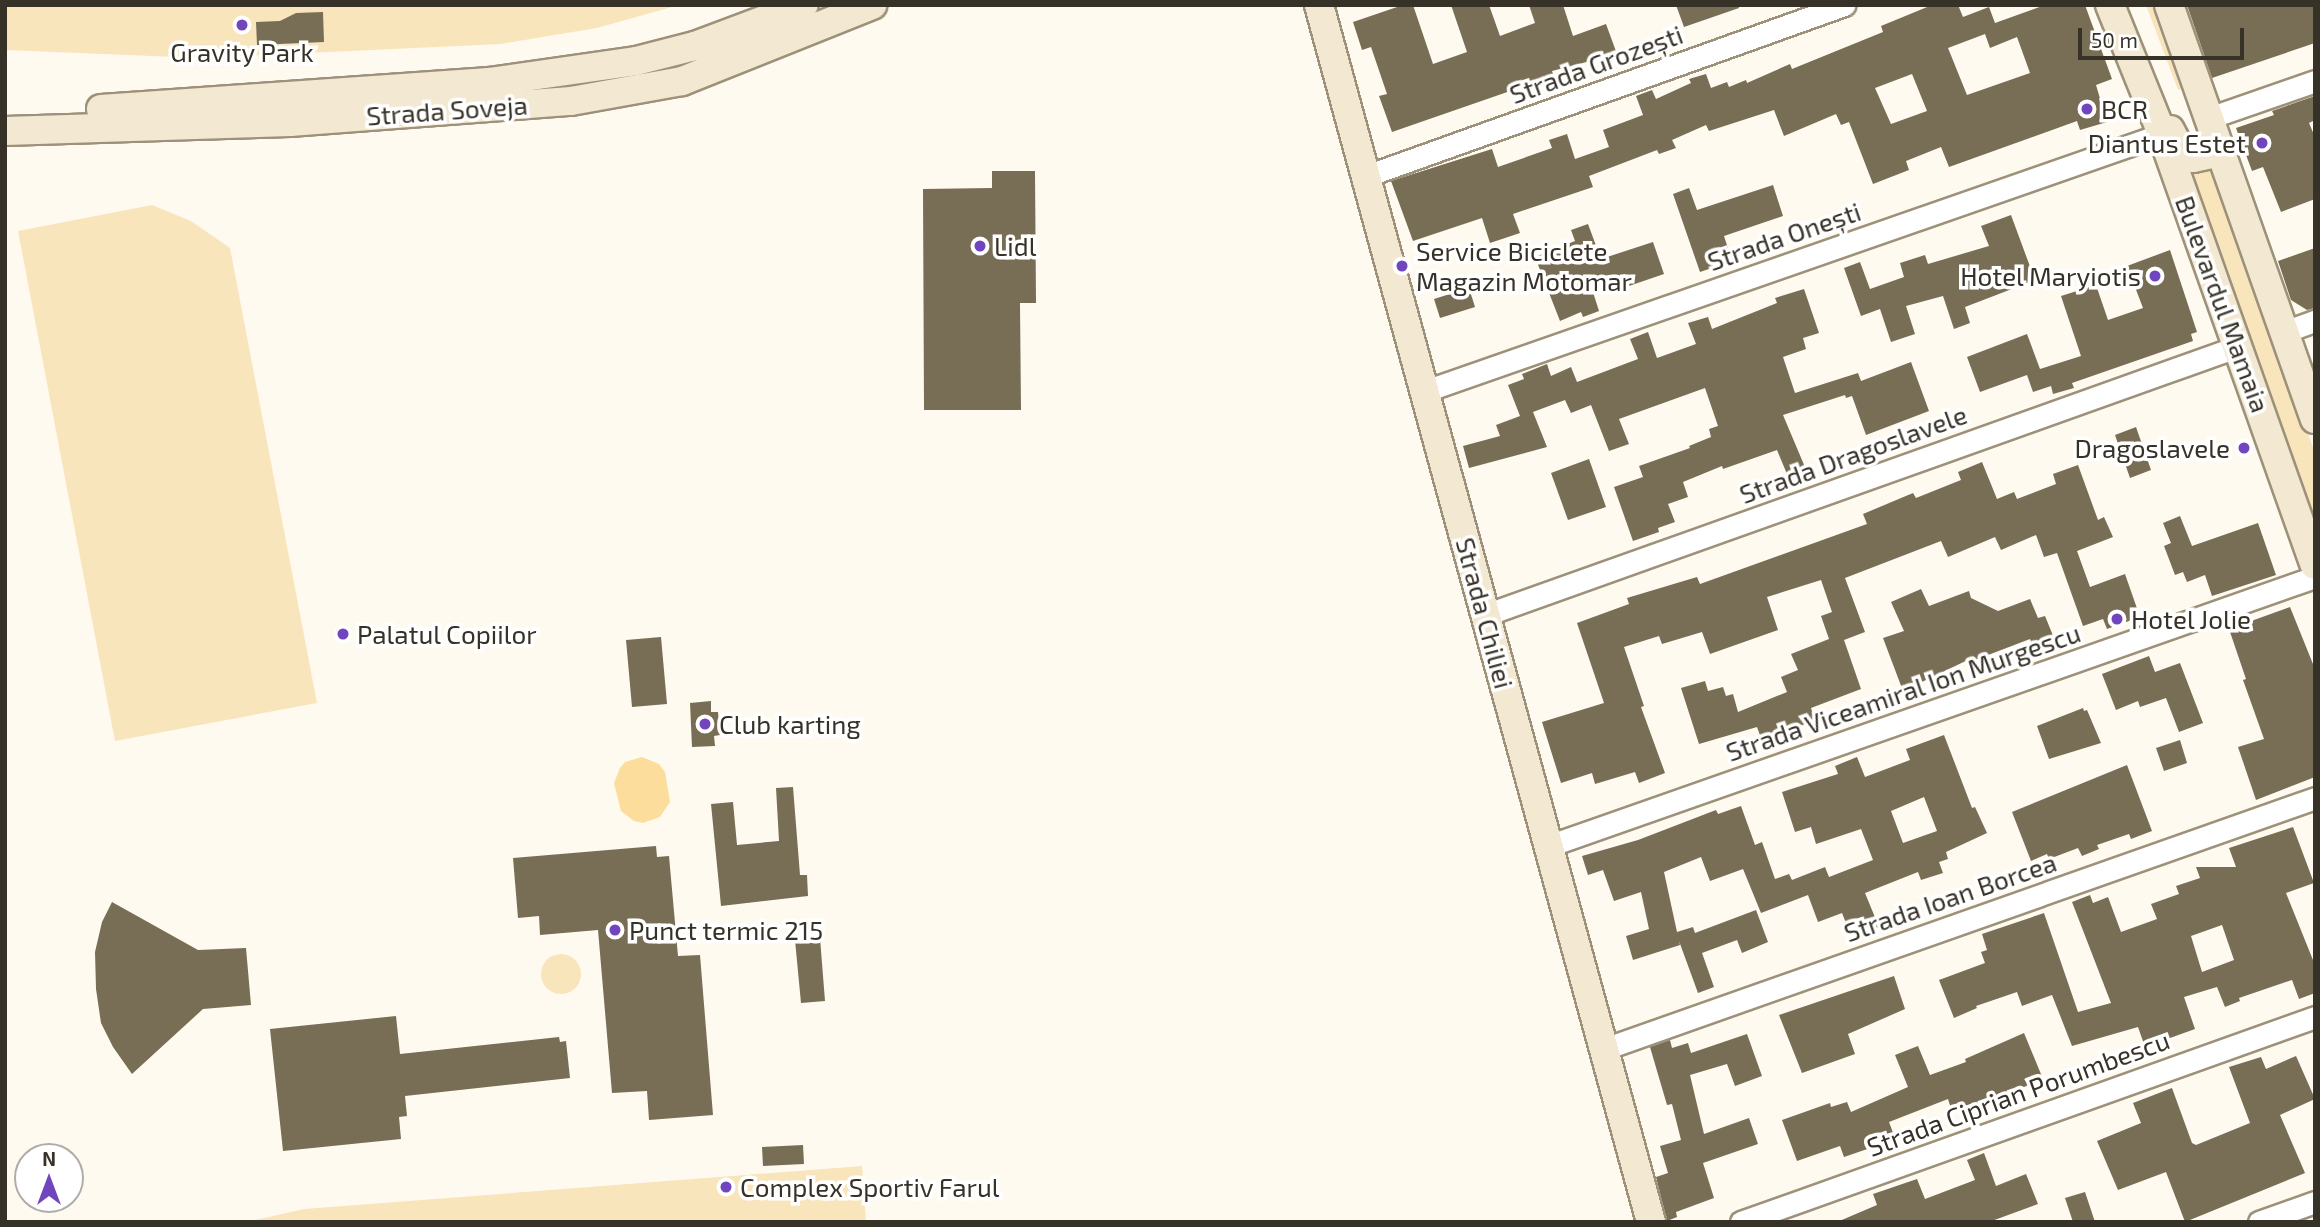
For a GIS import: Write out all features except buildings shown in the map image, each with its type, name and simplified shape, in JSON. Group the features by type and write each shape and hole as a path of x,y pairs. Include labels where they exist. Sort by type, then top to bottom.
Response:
{"main road":[{"name":"Strada Soveja","path":"5,115 489,82 636,61 719,38 804,5"},
{"name":"Strada Soveja","path":"5,131 290,122 571,101 682,81 872,5"},
{"name":"Strada Chiliei","path":"1319,5 1651,1222"},
{"name":"Bulevardul Mamaia","path":"2110,5 2162,134 2313,551"},
{"path":"2117,5 2137,41 2167,125 2182,153 2193,158 2202,158 2212,155 2219,147"},
{"name":"Bulevardul Mamaia","path":"2169,5 2315,419"}],"street":[{"name":"Strada Grozești","path":"1366,176 1844,5"},
{"path":"2209,118 2315,81"},
{"name":"Strada Onești","path":"1425,391 2162,134"},
{"path":"2284,332 2315,321"},
{"name":"Strada Dragoslavele","path":"1486,615 2239,346"},
{"name":"Strada Viceamiral Ion Murgescu","path":"1549,846 2315,578"},
{"name":"Strada Ioan Borcea","path":"1604,1049 2315,798"},
{"name":"Strada Ciprian Porumbescu","path":"1741,1222 2315,1017"},
{"path":"2259,1222 2315,1202"}],"shaded area":[{"name":"Gravity Park","path":"5,5 679,5 597,28 501,44 200,58 5,50"},
{"path":"2146,5 2155,5 2185,88 2178,90"},
{"path":"2212,164 2315,453 2315,525 2187,165"},
{"path":"152,205 191,221 230,248 317,703 115,741 18,231"},
{"path":"642,757 659,764 665,772 670,802 660,817 643,823 634,821 621,811 614,783 625,762"},
{"path":"561,954 575,960 581,974 575,988 561,994 547,988 541,974 547,960"},
{"name":"Complex Sportiv Farul","path":"862,1166 866,1222 246,1222 304,1209"}],"place":[{"name":"Gravity Park","path":"242,25"},
{"name":"BCR","path":"2087,109"},
{"name":"Diantus Estet","path":"2262,143"},
{"name":"Lidl","path":"980,246"},
{"name":"Service Biciclete Magazin Motomar","path":"1402,266"},
{"name":"Hotel Maryiotis","path":"2155,276"},
{"name":"Dragoslavele","path":"2244,448"},
{"name":"Hotel Jolie","path":"2117,619"},
{"name":"Palatul Copiilor","path":"343,634"},
{"name":"Club karting","path":"705,724"},
{"name":"Punct termic 215","path":"615,930"},
{"name":"Complex Sportiv Farul","path":"726,1187"}]}
